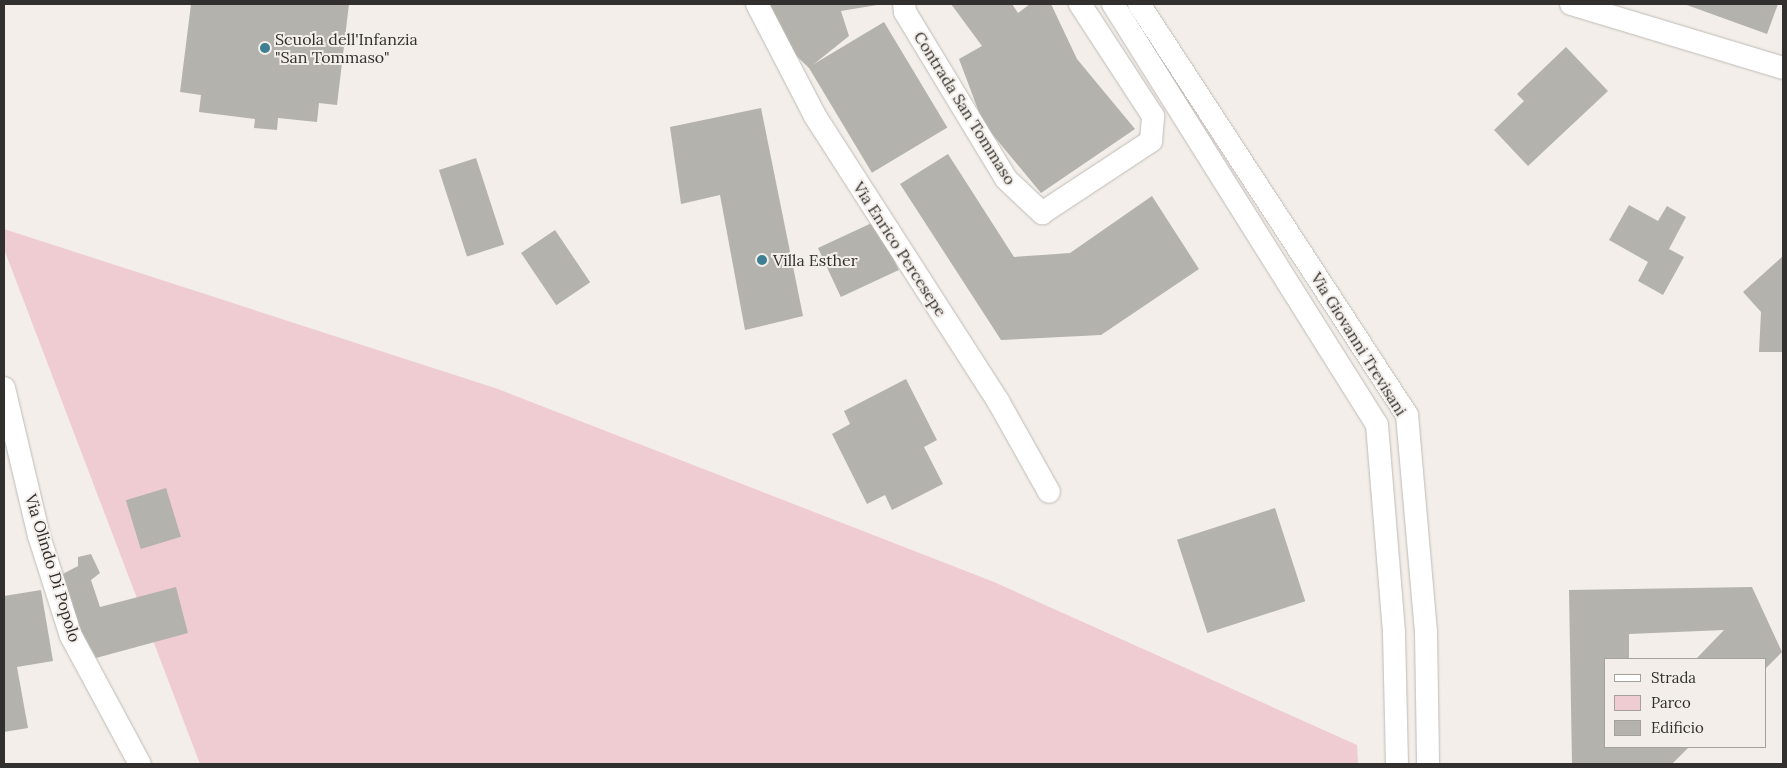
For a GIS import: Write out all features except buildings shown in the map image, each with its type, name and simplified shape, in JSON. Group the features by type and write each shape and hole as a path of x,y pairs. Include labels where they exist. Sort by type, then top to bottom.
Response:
{"street":[{"name":"Via Enrico Percesepe","path":"757,4 815,116 998,401 1049,492"},
{"name":"Contrada San Tommaso","path":"904,4 905,12 1006,179 1042,214 1151,141 1153,116 1080,4"},
{"name":"Via Giovanni Trevisani","path":"1113,4 1376,425 1394,633 1397,764"},
{"name":"Via Giovanni Trevisani","path":"1139,4 1407,414 1426,632 1428,764"},
{"path":"1571,4 1783,68"},
{"name":"Via Olindo Di Popolo","path":"4,388 39,536 71,636 140,764"}],"green space":[{"path":"4,229 498,389 994,582 1357,745 1358,764 200,764 4,249"}],"place":[{"name":"Scuola dell'Infanzia \"San Tommaso\"","path":"265,48"},
{"name":"Villa Esther","path":"762,260"}]}
